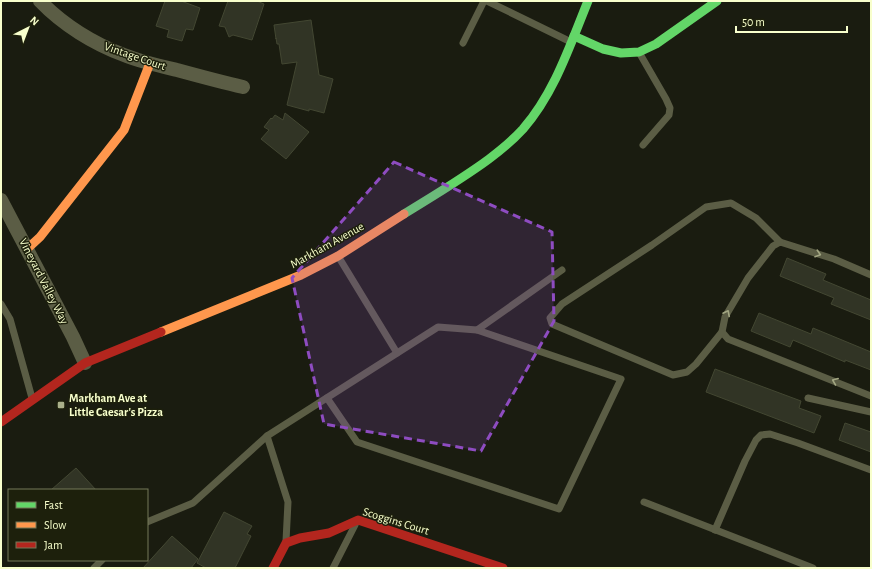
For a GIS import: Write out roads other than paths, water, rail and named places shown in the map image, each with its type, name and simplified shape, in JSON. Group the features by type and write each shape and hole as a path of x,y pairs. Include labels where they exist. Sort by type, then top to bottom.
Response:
{"street":[{"name":"Vintage Court","path":"40,1 80,33 118,53 150,63 243,87"},
{"name":"Markham Avenue","path":"1,422 85,363 302,275 338,256 473,171 502,149 523,129 542,103 559,72 588,1"},
{"path":"572,39 621,53 639,52 656,44 717,1"},
{"path":"27,249 40,236 124,130 150,63"},
{"name":"Vineyard Valley Way","path":"1,200 73,337 85,363"},
{"name":"Scoggins Court","path":"286,543 300,538 328,533 358,520 503,568"},
{"path":"273,568 286,543"}],"lane":[{"path":"463,43 484,1"},
{"path":"487,1 572,39"},
{"path":"639,52 670,108 669,115 643,145"},
{"path":"780,242 773,246 748,278 725,317 722,332 696,364 687,372 673,375 552,324 550,318 562,304 652,245 706,207 731,203 756,218 780,242 834,259 871,275"},
{"path":"338,256 397,353"},
{"path":"477,330 562,270"},
{"path":"1,304 10,319 33,399"},
{"path":"148,522 193,503 267,436 438,327 477,330 622,379 559,509 357,442 327,398"},
{"path":"722,332 728,339 871,396"},
{"path":"808,398 871,412"},
{"path":"715,530 745,462 756,440 761,435 770,434 871,470"},
{"path":"267,436 288,502 286,543"},
{"path":"644,502 812,568"},
{"path":"333,568 358,520"}],"place":[{"name":"Markham Ave at Little Caesar's Pizza","path":"61,405"}]}
